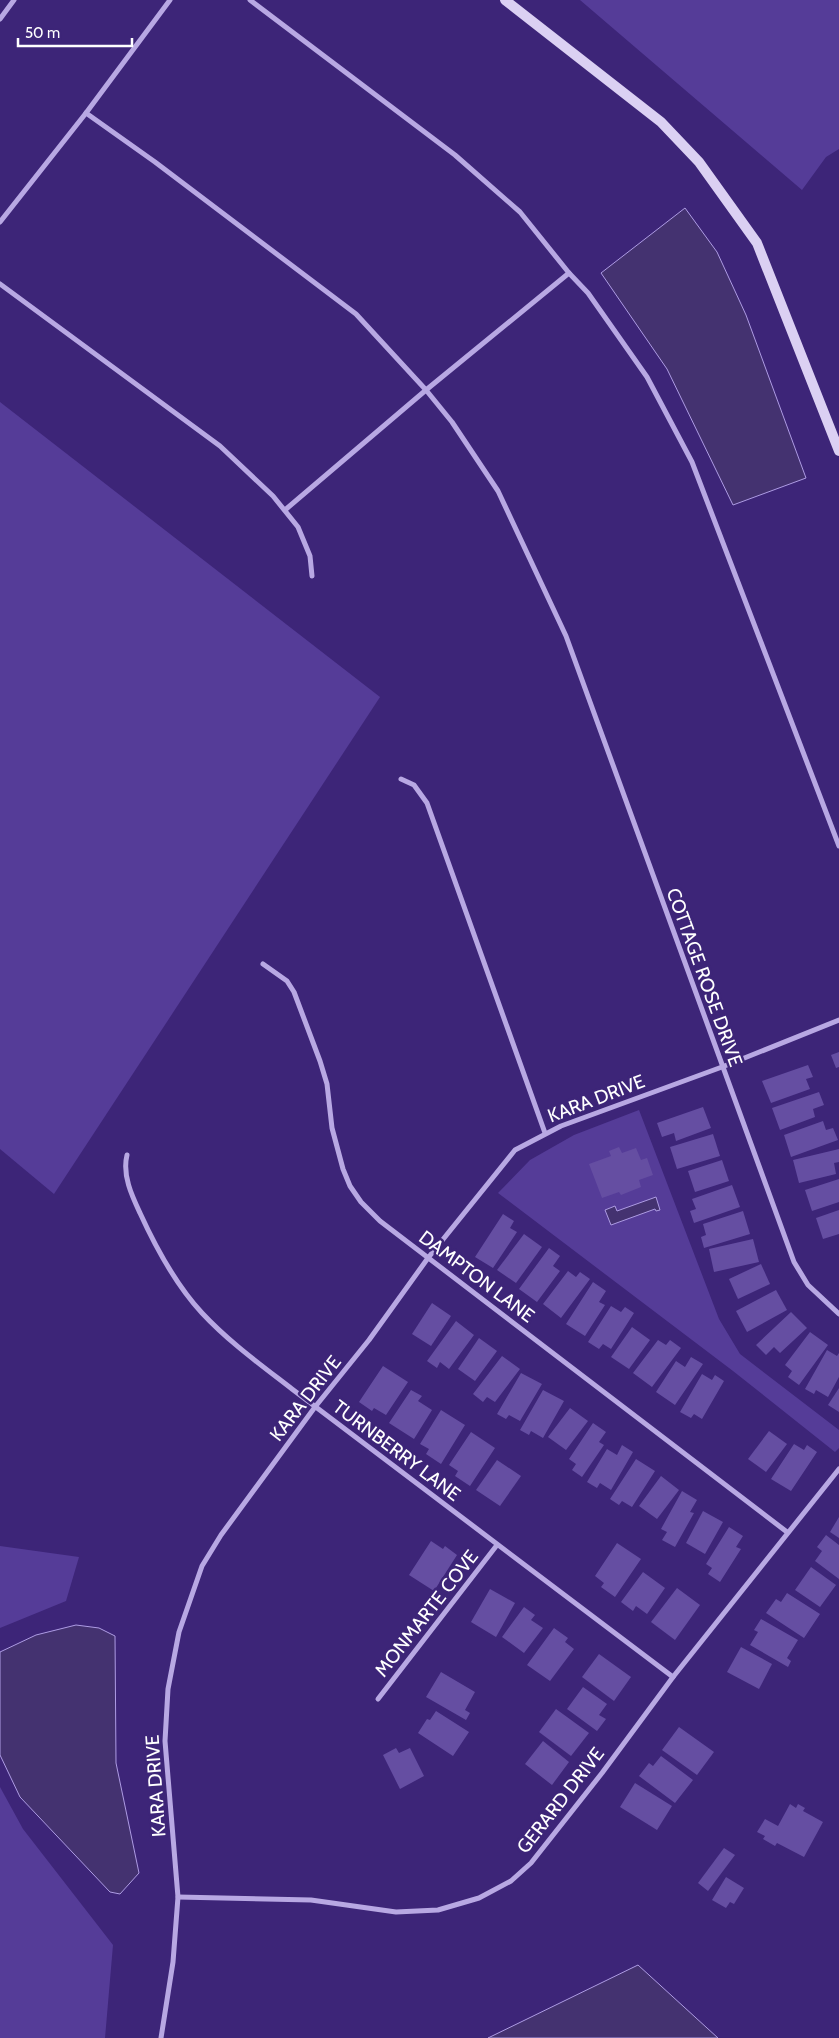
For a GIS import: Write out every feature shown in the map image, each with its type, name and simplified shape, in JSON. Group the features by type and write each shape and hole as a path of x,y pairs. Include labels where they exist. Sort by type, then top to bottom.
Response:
{"street":[{"path":"0,19 14,0"},
{"path":"0,222 86,113 170,0"},
{"path":"250,0 455,154 520,212 569,273 588,293 647,377 692,462 839,846"},
{"path":"505,0 660,122 700,162 758,243 839,451"},
{"name":"COTTAGE ROSE DRIVE","path":"86,113 185,184 356,314 426,390 452,422 498,491 566,636 794,1262 808,1285 839,1314"},
{"path":"285,510 426,390 569,273"},
{"path":"0,284 220,446 274,496 298,527 310,556 312,576"},
{"path":"401,779 414,785 427,803 545,1134"},
{"name":"DAMPTON LANE","path":"263,964 287,981 294,992 322,1069 329,1098 337,1150 350,1186 361,1202 380,1222 787,1532"},
{"name":"KARA DRIVE","path":"161,2038 173,1962 178,1897 165,1741 168,1690 179,1632 202,1566 221,1535 315,1407 369,1340 428,1258 515,1150 545,1134 722,1067 839,1020"},
{"name":"TURNBERRY LANE","path":"127,1155 126,1173 133,1198 156,1245 182,1287 200,1311 219,1330 244,1352 315,1407 672,1677"},
{"name":"GERARD DRIVE","path":"178,1897 311,1900 396,1912 438,1910 479,1898 510,1881 531,1863 602,1773 672,1677 839,1469"},
{"name":"MONMARTE COVE","path":"378,1699 497,1545"}],"shaded area":[{"path":"580,0 839,0 839,149 826,157 802,190"},
{"path":"685,208 717,252 746,315 806,478 733,505 667,369 601,273"},
{"path":"0,402 380,697 54,1194 0,1149"},
{"path":"639,1110 719,1319 740,1354 839,1430 839,1448 835,1452 733,1371 498,1193 530,1160 574,1135"},
{"path":"656,1197 660,1210 656,1211 655,1209 611,1225 605,1210 615,1206 617,1211"},
{"path":"0,1546 79,1557 66,1601 0,1628"},
{"path":"76,1625 99,1628 115,1636 116,1763 139,1873 120,1894 110,1892 20,1797 0,1755 0,1652 36,1635"},
{"path":"0,1787 23,1829 113,1945 105,2038 0,2038"},
{"path":"638,1965 718,2038 488,2038"}],"building":[{"path":"839,1052 839,1067 836,1068 831,1055"},
{"path":"808,1065 813,1077 806,1079 810,1089 771,1103 762,1081"},
{"path":"819,1092 824,1105 813,1109 815,1117 780,1130 772,1108"},
{"path":"703,1107 711,1128 676,1141 674,1133 662,1137 657,1123"},
{"path":"823,1121 826,1130 833,1128 838,1140 791,1157 784,1135"},
{"path":"713,1134 720,1156 677,1169 670,1147"},
{"path":"619,1147 622,1153 636,1148 641,1160 647,1158 653,1175 639,1180 641,1187 621,1195 619,1192 602,1198 589,1164 611,1156 609,1151"},
{"path":"839,1149 839,1162 834,1163 836,1174 799,1183 793,1160"},
{"path":"722,1160 729,1181 695,1192 688,1171"},
{"path":"839,1179 839,1202 812,1211 805,1190"},
{"path":"732,1185 740,1207 694,1223 690,1211 696,1209 692,1199"},
{"path":"839,1210 839,1234 823,1239 816,1218"},
{"path":"743,1211 750,1234 704,1248 701,1237 706,1235 703,1224"},
{"path":"503,1214 514,1221 510,1228 517,1232 493,1268 475,1257"},
{"path":"524,1234 542,1247 516,1283 497,1270"},
{"path":"753,1239 759,1262 714,1272 709,1249"},
{"path":"549,1248 560,1256 553,1266 560,1271 537,1302 519,1289"},
{"path":"761,1264 770,1284 738,1299 729,1279"},
{"path":"568,1271 576,1277 580,1272 590,1279 561,1318 543,1304"},
{"path":"593,1282 606,1291 599,1302 605,1305 585,1336 566,1324"},
{"path":"776,1290 787,1310 747,1332 736,1311"},
{"path":"432,1303 451,1316 431,1346 412,1334"},
{"path":"611,1306 621,1312 625,1307 634,1313 611,1349 603,1344 599,1349 588,1342"},
{"path":"791,1312 807,1328 780,1353 774,1347 766,1355 756,1345"},
{"path":"456,1321 474,1335 449,1369 440,1362 437,1368 427,1361"},
{"path":"632,1327 650,1340 629,1369 611,1357"},
{"path":"810,1332 828,1345 799,1385 788,1377 792,1371 785,1365"},
{"path":"479,1338 497,1351 475,1381 458,1369"},
{"path":"658,1340 666,1345 670,1340 681,1348 652,1387 633,1373"},
{"path":"827,1350 837,1356 839,1353 839,1377 828,1397 816,1390 814,1394 805,1389"},
{"path":"502,1356 520,1369 495,1402 487,1397 483,1402 473,1394"},
{"path":"691,1357 703,1364 675,1405 656,1392 676,1361 685,1367"},
{"path":"383,1366 408,1382 386,1415 374,1408 372,1411 359,1402"},
{"path":"521,1373 542,1384 520,1421 509,1415 506,1419 497,1414"},
{"path":"702,1374 712,1380 715,1375 724,1381 702,1419 694,1414 691,1418 680,1412"},
{"path":"839,1388 839,1412 828,1405"},
{"path":"411,1390 422,1396 418,1401 432,1410 414,1439 389,1423"},
{"path":"543,1390 564,1401 543,1438 531,1431 529,1435 520,1430"},
{"path":"570,1408 588,1421 566,1450 548,1437"},
{"path":"441,1410 465,1425 441,1464 426,1454 429,1449 420,1444"},
{"path":"593,1423 606,1432 599,1442 604,1445 582,1477 572,1470 576,1464 569,1459"},
{"path":"769,1431 787,1444 766,1472 748,1459"},
{"path":"471,1432 495,1448 470,1486 455,1476 458,1471 449,1465"},
{"path":"794,1444 804,1450 807,1445 817,1452 791,1491 771,1479"},
{"path":"622,1445 633,1452 611,1490 600,1483 597,1488 587,1482 607,1449 617,1455"},
{"path":"636,1459 655,1471 632,1507 622,1501 619,1505 610,1499"},
{"path":"497,1460 521,1476 500,1506 476,1490"},
{"path":"661,1476 679,1490 657,1519 639,1506"},
{"path":"682,1491 697,1500 690,1512 694,1513 675,1547 662,1540 667,1532 661,1529"},
{"path":"703,1511 723,1522 705,1554 686,1543"},
{"path":"839,1517 839,1538 830,1532"},
{"path":"729,1527 743,1536 736,1547 741,1549 720,1582 708,1574 712,1568 706,1564"},
{"path":"826,1535 839,1545 839,1579 815,1561 822,1551 817,1547"},
{"path":"431,1541 443,1549 445,1546 457,1555 434,1591 409,1575"},
{"path":"617,1543 641,1559 615,1597 601,1587 604,1583 595,1576"},
{"path":"811,1567 836,1585 820,1607 795,1590"},
{"path":"643,1572 665,1588 647,1614 636,1606 633,1611 621,1602"},
{"path":"677,1588 700,1605 675,1640 651,1622"},
{"path":"490,1589 515,1603 496,1637 471,1622"},
{"path":"787,1593 820,1614 804,1638 766,1613 776,1599 781,1602"},
{"path":"524,1607 535,1615 531,1620 543,1628 524,1653 502,1637"},
{"path":"761,1619 798,1640 787,1658 791,1661 788,1667 750,1645 758,1632 754,1630"},
{"path":"554,1628 568,1638 565,1642 574,1649 550,1681 527,1665"},
{"path":"741,1647 772,1664 759,1689 727,1672"},
{"path":"599,1654 631,1677 614,1701 582,1677"},
{"path":"441,1672 475,1692 465,1710 470,1713 466,1720 426,1697"},
{"path":"583,1687 607,1704 599,1715 606,1719 597,1731 567,1709"},
{"path":"556,1709 589,1733 571,1756 539,1732"},
{"path":"436,1711 469,1732 453,1756 418,1733 427,1719 430,1720"},
{"path":"679,1727 714,1752 697,1775 662,1750"},
{"path":"543,1741 569,1762 552,1785 525,1764"},
{"path":"396,1748 399,1753 410,1748 424,1776 400,1789 383,1755"},
{"path":"661,1756 693,1780 675,1803 639,1776 649,1763 653,1766"},
{"path":"635,1783 672,1806 657,1830 620,1807"},
{"path":"790,1804 796,1808 798,1804 805,1808 803,1811 823,1822 804,1857 777,1843 775,1846 763,1839 765,1836 757,1832 765,1819 778,1826"},
{"path":"724,1848 735,1855 708,1891 698,1883"},
{"path":"726,1877 744,1888 734,1904 730,1902 726,1908 712,1900"}]}
